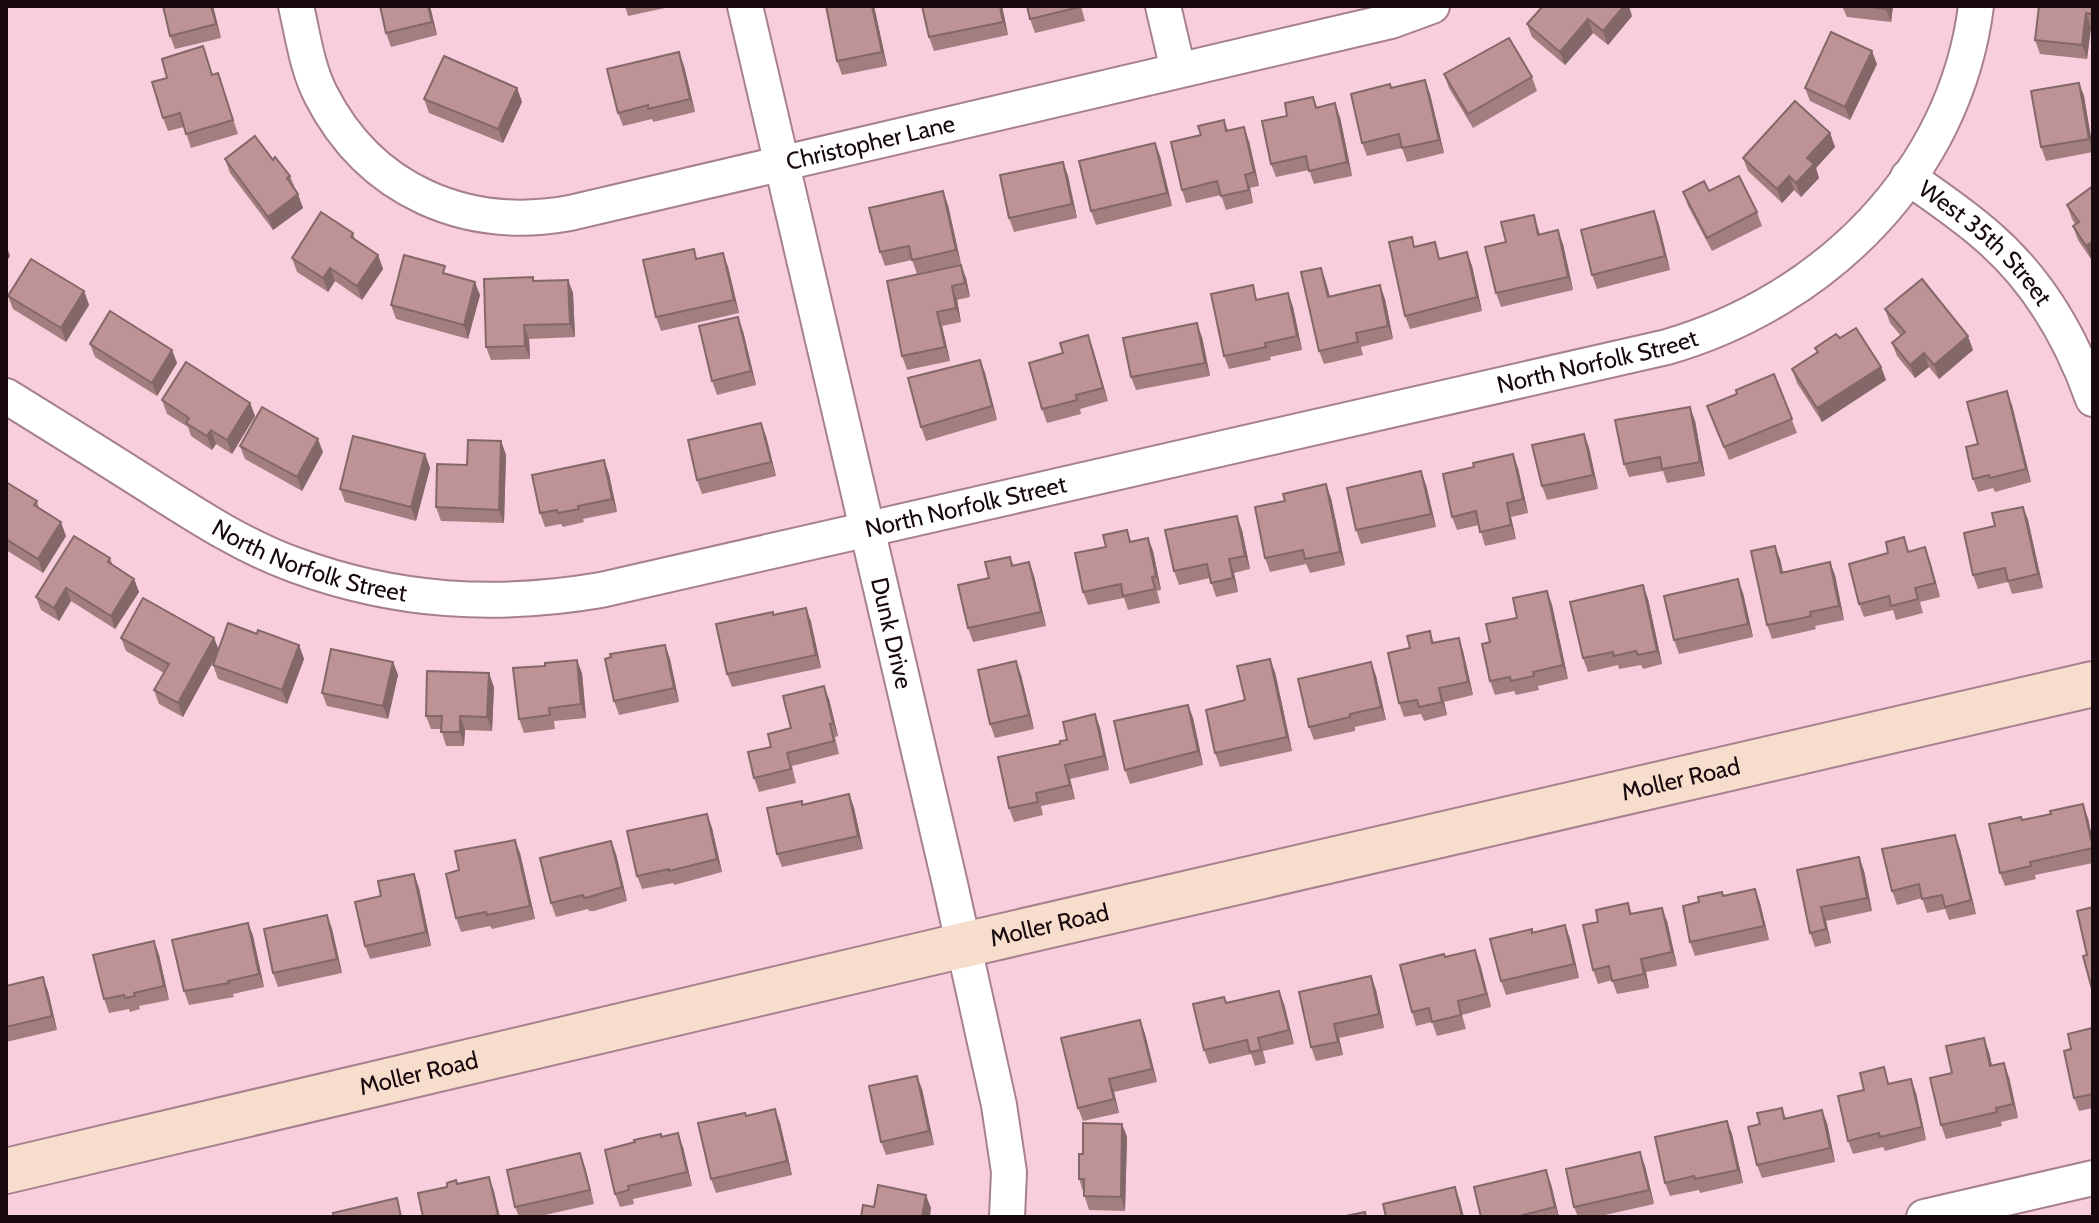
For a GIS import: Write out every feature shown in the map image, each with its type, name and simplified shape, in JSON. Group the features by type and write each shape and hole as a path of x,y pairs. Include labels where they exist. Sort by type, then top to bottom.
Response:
{"main road":[{"name":"Moller Road","path":"6,1171 2093,684"}],"street":[{"name":"Christopher Lane","path":"296,6 319,93 335,121 366,157 390,178 433,201 500,218 570,213 1391,21 1432,6"},
{"name":"Dunk Drive","path":"745,6 964,945 1005,1135 1009,1172 1007,1217"},
{"path":"1163,6 1178,70"},
{"name":"West 35th Street","path":"1976,6 1966,59 1954,95 1941,124 1908,177 1989,237 2030,281 2057,320 2093,399"},
{"name":"North Norfolk Street","path":"6,396 224,532 294,565 354,584 430,598 492,601 569,596 1684,342 1756,313 1810,279 1857,238 1908,177"},
{"path":"1924,1217 2093,1178"}],"building":[{"path":"163,6 211,6 216,24 170,36"},
{"path":"380,6 428,6 432,22 386,33"},
{"path":"826,6 872,6 882,52 837,61"},
{"path":"922,6 1000,6 1003,22 929,37"},
{"path":"1027,6 1079,6 1080,7 1030,19"},
{"path":"1543,6 1624,6 1603,31 1588,19 1560,52 1527,24"},
{"path":"2039,6 2093,6 2093,14 2086,13 2082,45 2035,40"},
{"path":"1831,32 1872,51 1845,107 1805,88"},
{"path":"1509,38 1532,77 1468,114 1444,74"},
{"path":"203,46 212,75 218,73 233,120 186,134 180,113 163,118 152,82 167,78 162,59"},
{"path":"679,52 690,99 618,113 607,69"},
{"path":"444,56 517,88 498,129 424,99"},
{"path":"1425,80 1439,140 1402,148 1399,134 1362,143 1351,94 1390,84 1391,88"},
{"path":"2079,83 2089,139 2041,147 2031,91"},
{"path":"1313,97 1316,108 1335,103 1347,162 1309,171 1306,156 1271,164 1262,121 1287,116 1285,103"},
{"path":"1795,101 1830,133 1807,158 1814,164 1796,183 1789,176 1777,189 1743,158"},
{"path":"1224,120 1226,131 1244,127 1254,172 1245,175 1249,190 1221,196 1217,181 1182,190 1171,142 1201,135 1198,126"},
{"path":"255,136 290,176 287,178 298,194 268,217 225,159"},
{"path":"1155,143 1167,193 1091,211 1079,161"},
{"path":"1063,162 1072,204 1009,218 1000,175"},
{"path":"1739,176 1757,212 1707,238 1683,192 1704,181 1709,191"},
{"path":"2093,186 2093,241 2086,246 2073,226 2079,222 2067,205"},
{"path":"943,191 956,250 912,260 909,246 880,252 869,208"},
{"path":"1654,211 1665,256 1592,275 1581,230"},
{"path":"321,212 353,233 351,237 378,255 357,286 330,268 323,278 292,258"},
{"path":"1534,215 1538,235 1558,230 1568,277 1496,293 1485,247 1506,242 1501,222"},
{"path":"1412,237 1414,247 1435,242 1439,259 1467,252 1477,297 1405,316 1389,242"},
{"path":"694,249 696,259 723,253 734,300 656,317 643,260"},
{"path":"404,255 445,266 443,273 475,282 464,325 391,305"},
{"path":"31,259 84,291 61,328 8,296"},
{"path":"961,265 965,283 952,286 956,308 937,312 945,347 902,356 887,281"},
{"path":"1321,268 1328,297 1380,285 1388,326 1356,333 1358,342 1319,351 1301,272"},
{"path":"533,277 533,281 568,280 570,324 524,325 525,346 486,347 484,279"},
{"path":"1922,279 1968,336 1934,365 1924,353 1910,365 1892,343 1905,332 1885,309"},
{"path":"1253,285 1256,300 1288,293 1297,336 1265,343 1266,347 1224,356 1211,294"},
{"path":"110,311 172,350 152,383 90,344"},
{"path":"738,317 751,371 712,381 699,326"},
{"path":"1197,323 1205,363 1131,377 1123,338"},
{"path":"1856,328 1881,367 1817,408 1792,369 1818,352 1815,348 1836,334 1840,338"},
{"path":"1088,335 1103,388 1076,395 1077,400 1042,409 1029,363 1063,353 1060,343"},
{"path":"980,360 992,406 921,427 908,378"},
{"path":"186,362 250,403 227,440 211,430 207,436 186,423 189,418 162,400"},
{"path":"1774,374 1792,419 1724,447 1707,406"},
{"path":"2007,391 2026,469 1973,479 1966,447 1978,444 1967,402"},
{"path":"262,407 318,439 297,477 240,446"},
{"path":"1690,407 1700,462 1662,469 1660,457 1624,464 1615,420"},
{"path":"761,423 771,462 697,480 688,440"},
{"path":"1584,434 1593,475 1542,486 1532,445"},
{"path":"353,436 425,454 411,507 340,489"},
{"path":"468,440 501,441 499,510 436,507 437,464 467,465"},
{"path":"1513,454 1523,499 1507,503 1511,525 1480,532 1476,511 1452,517 1443,474"},
{"path":"604,460 612,499 578,506 579,509 540,513 532,475"},
{"path":"1421,471 1431,514 1356,530 1347,488"},
{"path":"6,482 37,501 34,505 61,522 38,559 6,539"},
{"path":"1326,484 1340,552 1305,559 1303,550 1265,558 1255,507 1285,501 1283,494"},
{"path":"2023,507 2038,574 2008,581 2005,568 1973,575 1964,533 1995,526 1992,513"},
{"path":"1237,516 1245,556 1229,559 1233,578 1211,583 1207,564 1174,571 1165,530"},
{"path":"1127,530 1130,542 1148,538 1156,576 1152,577 1155,589 1123,596 1121,584 1083,592 1075,553 1106,547 1103,535"},
{"path":"74,536 110,558 108,562 134,579 111,616 66,588 54,608 36,597"},
{"path":"1904,537 1908,552 1925,547 1935,583 1915,588 1918,599 1891,606 1889,596 1859,604 1849,564 1888,553 1886,542"},
{"path":"1775,546 1781,573 1830,562 1839,606 1810,612 1811,616 1767,625 1751,551"},
{"path":"1010,557 1012,566 1029,562 1041,612 968,628 958,585 989,578 985,562"},
{"path":"1738,579 1748,624 1674,640 1664,596"},
{"path":"1643,585 1657,651 1638,655 1636,651 1614,656 1613,652 1583,658 1570,602"},
{"path":"1547,591 1563,665 1533,672 1534,676 1490,681 1482,644 1490,642 1486,624 1517,618 1513,598"},
{"path":"143,598 214,638 178,703 154,690 169,664 121,638"},
{"path":"806,608 816,655 727,674 716,624"},
{"path":"228,623 299,645 282,690 213,665"},
{"path":"1430,631 1432,643 1459,638 1468,682 1439,688 1442,702 1419,707 1417,700 1399,703 1388,653 1410,648 1407,636"},
{"path":"665,645 674,688 614,701 605,659 611,657 610,654"},
{"path":"331,649 393,662 383,706 322,693"},
{"path":"1270,659 1287,737 1215,753 1206,710 1245,700 1237,666"},
{"path":"577,660 581,704 549,708 550,715 519,719 513,668"},
{"path":"1016,661 1029,715 990,724 978,670"},
{"path":"1371,662 1381,707 1309,727 1298,679"},
{"path":"427,671 489,673 487,717 460,716 460,732 441,732 442,716 426,716"},
{"path":"824,686 834,741 787,753 791,769 754,778 748,752 771,747 768,734 791,728 783,696"},
{"path":"1188,705 1198,751 1125,770 1114,721"},
{"path":"1095,714 1104,756 1065,765 1070,785 1036,793 1038,802 1009,808 998,757 1060,744 1060,741 1067,740 1063,722"},
{"path":"849,794 858,836 777,854 767,808 802,801 802,805"},
{"path":"2083,804 2093,848 2030,862 2031,866 2000,873 1989,824 2051,814 2050,811"},
{"path":"707,814 717,859 637,876 627,831"},
{"path":"1955,835 1971,900 1945,907 1942,895 1922,899 1919,884 1892,891 1882,849"},
{"path":"515,840 530,906 456,918 446,874 459,870 455,851"},
{"path":"611,841 622,887 589,897 584,898 583,895 551,903 540,858"},
{"path":"1859,857 1867,898 1821,907 1826,929 1810,933 1797,870"},
{"path":"414,874 426,932 365,946 355,902 381,896 378,881"},
{"path":"1755,889 1764,926 1690,942 1683,906 1699,902 1698,897 1722,892 1723,896"},
{"path":"1628,903 1630,914 1662,908 1672,952 1641,959 1644,974 1612,981 1609,966 1593,970 1583,925 1598,922 1596,910"},
{"path":"2093,907 2092,989 2083,956 2087,955 2077,911"},
{"path":"327,915 337,959 273,973 264,929"},
{"path":"248,923 259,974 184,991 172,940"},
{"path":"1565,925 1574,964 1501,981 1490,939"},
{"path":"154,941 164,986 134,993 135,996 104,999 93,955"},
{"path":"1475,950 1486,994 1458,1001 1461,1015 1432,1022 1429,1008 1412,1012 1400,965"},
{"path":"1371,976 1379,1014 1334,1024 1338,1042 1311,1047 1299,992"},
{"path":"43,977 52,1016 6,1027 6,986"},
{"path":"1279,991 1289,1030 1258,1038 1261,1050 1250,1052 1247,1040 1204,1050 1193,1004 1224,997 1226,1003"},
{"path":"1140,1020 1152,1069 1109,1079 1114,1099 1078,1108 1061,1038"},
{"path":"2092,1028 2093,1094 2074,1098 2064,1051 2071,1049 2068,1034"},
{"path":"1984,1038 1990,1066 2004,1063 2013,1104 1996,1108 1997,1112 1941,1125 1930,1078 1952,1073 1946,1046"},
{"path":"1884,1067 1888,1084 1911,1079 1922,1127 1848,1141 1838,1096 1864,1090 1860,1073"},
{"path":"917,1076 929,1131 881,1142 869,1086"},
{"path":"1782,1108 1784,1119 1822,1110 1830,1148 1757,1165 1748,1127 1760,1124 1757,1113"},
{"path":"775,1109 787,1161 711,1179 698,1123"},
{"path":"1727,1121 1738,1170 1665,1183 1655,1137"},
{"path":"1083,1123 1122,1124 1121,1197 1084,1196 1084,1179 1079,1179"},
{"path":"678,1133 687,1172 628,1186 629,1190 615,1194 605,1150 634,1140"},
{"path":"1640,1152 1649,1190 1574,1207 1566,1169"},
{"path":"580,1153 590,1190 515,1207 507,1170"},
{"path":"1546,1170 1555,1207 1524,1217 1481,1217 1474,1187"},
{"path":"489,1177 498,1215 423,1217 418,1193 447,1187 447,1183 456,1180 457,1184"},
{"path":"878,1185 926,1195 922,1217 861,1217 863,1205 874,1207"},
{"path":"1455,1187 1462,1217 1386,1217 1383,1204"},
{"path":"397,1198 401,1217 334,1217 333,1213"},
{"path":"1365,1212 1366,1217 1341,1217"}]}
